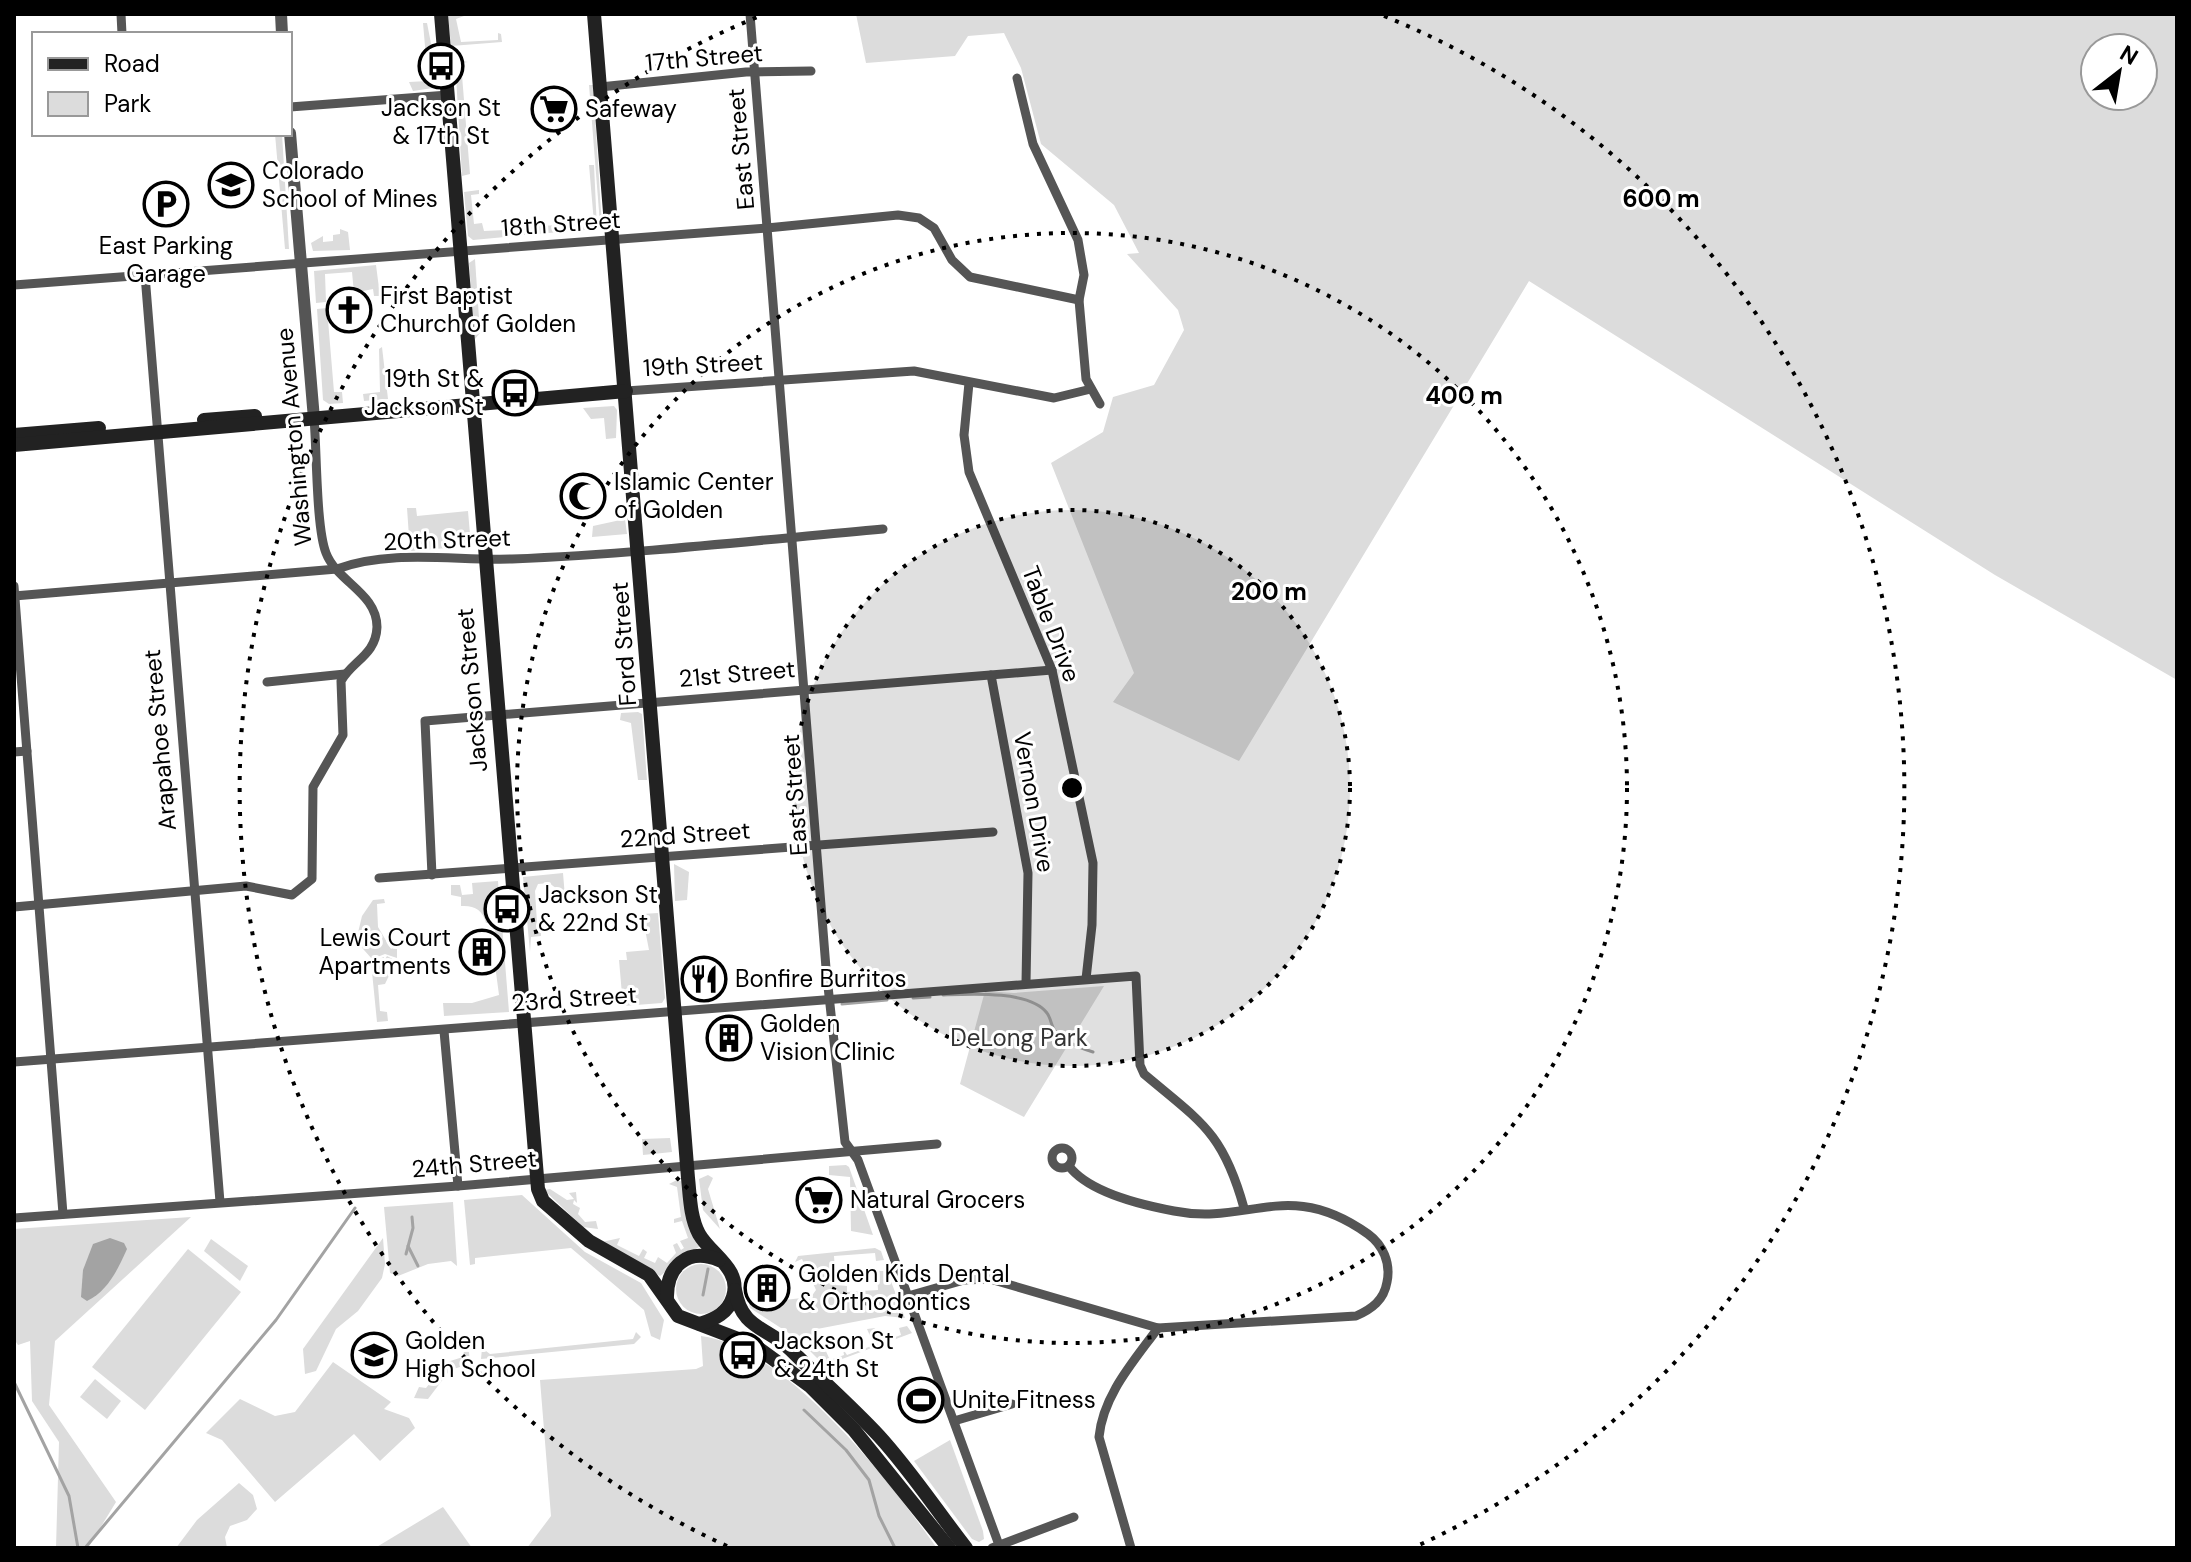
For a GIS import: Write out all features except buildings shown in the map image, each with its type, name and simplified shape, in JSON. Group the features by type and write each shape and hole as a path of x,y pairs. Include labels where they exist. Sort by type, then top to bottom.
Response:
{"main road":[{"name":"Jackson Street","path":"441,14 535,1179 540,1195 550,1207 599,1248 649,1275 667,1299"},
{"name":"Ford Street","path":"594,14 677,1012 686,1164 692,1219 699,1234 723,1262"},
{"name":"19th Street","path":"14,445 293,413 314,419 626,391"},
{"name":"19th Street","path":"14,435 156,429"},
{"path":"949,1548 854,1430 810,1386 754,1345 678,1316 667,1299 670,1275 683,1260 704,1255 723,1262 733,1275 738,1307 747,1320 785,1345 847,1403 910,1473 966,1548"},
{"path":"700,1324 719,1316 729,1307 735,1289"}],"street":[{"name":"East Street","path":"750,14 830,998 845,1142 858,1160 954,1421 996,1546"},
{"name":"17th Street","path":"600,87 755,72 811,71"},
{"path":"1017,78 1033,144 1078,240 1084,275 1079,300 1086,379 1100,404"},
{"path":"292,107 448,95"},
{"name":"Washington Avenue","path":"290,136 325,550 337,569 369,601 377,625 371,650 345,674"},
{"name":"18th Street","path":"14,285 912,216 934,228 952,260 970,277 1079,300"},
{"name":"Arapahoe Street","path":"145,275 167,586 220,1202"},
{"name":"19th Street","path":"626,391 914,371 1054,398 1091,389"},
{"name":"Table Drive","path":"969,383 964,435 969,472 1052,670 1093,863 1092,925 1086,979"},
{"name":"20th Street","path":"14,596 167,586 337,569 350,564 406,558 484,558 639,549 883,529"},
{"path":"14,586 63,1214"},
{"name":"21st Street","path":"432,875 425,721 1052,670"},
{"path":"14,907 246,886 292,895 308,886 315,873 310,806 313,787 343,735 340,691 345,674 267,682"},
{"name":"Vernon Drive","path":"991,675 1028,873 1026,983"},
{"path":"14,752 27,751"},
{"name":"22nd Street","path":"379,878 993,832"},
{"name":"23rd Street","path":"14,1062 1136,976 1140,1065 1144,1074 1213,1134 1234,1173 1244,1208"},
{"path":"444,1031 458,1186"},
{"name":"24th Street","path":"14,1218 458,1186 937,1144"},
{"path":"908,1296 964,1280 990,1279 1158,1328 1356,1316 1373,1309 1383,1297 1388,1281 1387,1261 1375,1240 1316,1208 1284,1204 1175,1212 1092,1185 1069,1166"},
{"path":"1131,1548 1099,1437 1101,1419 1106,1404 1158,1328"},
{"path":"954,1421 1012,1404"},
{"path":"996,1546 1074,1517"}],"green space":[{"path":"448,14 464,16 456,19 461,42 498,40 498,33 502,42 451,46"},
{"path":"856,14 2177,14 2177,680 1995,575 1529,281 1239,761 1113,702 1134,673 1051,463 1103,432 1113,397 1154,385 1184,330 1178,310 1127,254 1139,253 1114,205 1041,144 1021,68 1004,33 968,36 955,56 866,63"},
{"path":"423,23 427,23 433,54 433,88 413,91 409,82 428,81"},
{"path":"455,60 468,62 461,63 470,174 462,176"},
{"path":"589,85 593,85 602,226 600,224"},
{"path":"275,136 282,136 289,249 285,249"},
{"path":"589,165 594,165 597,229 524,235 524,227 594,223"},
{"path":"479,190 479,194 471,195 474,224 482,223 484,231 505,230 507,222 509,232 505,237 473,240 468,236 464,192"},
{"path":"340,229 348,232 350,250 313,251 311,243 323,236 323,242 333,241 333,235 340,234"},
{"path":"475,259 480,333 475,339 469,263"},
{"path":"376,265 380,296 374,296 373,289 354,293 352,272 325,274 326,302 316,303 314,271"},
{"path":"327,308 334,392 342,392 343,403 329,404 323,400 317,309"},
{"path":"382,347 388,399 364,401 363,394 380,392 379,349"},
{"path":"614,406 617,410 616,438 606,439 604,418 591,419 583,408"},
{"path":"407,508 416,508 417,516 468,511 471,546 410,551"},
{"path":"625,519 627,534 592,537 593,526"},
{"path":"621,713 642,714 647,780 638,780 631,723 620,720"},
{"path":"674,864 689,872 687,900 675,901"},
{"path":"563,873 565,897 560,897 560,891 549,883 538,884 535,891 537,923 546,923 547,929 541,929 541,936 531,937 530,952 523,877"},
{"path":"498,881 501,921 486,923 477,909 461,906 461,897 451,895 451,885 460,885 462,895 473,894 472,883"},
{"path":"384,899 385,903 377,904 378,927 391,949 397,945 397,958 385,954 372,959 356,941 362,916 373,900"},
{"path":"658,913 665,998 662,1003 623,1006 619,960 627,960 626,952 649,950 642,914"},
{"path":"502,925 509,1012 444,1016 443,1003 472,1003 499,995 492,942 496,942 495,929"},
{"path":"387,956 396,961 385,984 378,985 380,1011 387,1012 388,1021 377,1022 371,962 384,957 383,963"},
{"name":"DeLong Park","path":"1104,986 1024,1117 960,1084 985,991 1014,993"},
{"path":"670,1138 672,1152 643,1155 642,1139"},
{"path":"846,1165 873,1235 851,1231 850,1177 829,1175 829,1166"},
{"path":"708,1175 713,1178 708,1189 720,1229 703,1210 699,1179"},
{"path":"677,1180 683,1182 700,1246 660,1276 602,1242 620,1238 617,1245 639,1256 643,1249 647,1252 644,1258 655,1263 658,1257 667,1263 676,1253 673,1245 677,1243 681,1250 684,1248 680,1241 688,1238 682,1221 674,1223 674,1219 681,1217 677,1187 669,1184"},
{"path":"550,1189 567,1200 574,1199 569,1193 576,1192 577,1203 574,1200 573,1204 580,1208 578,1214 585,1222 596,1221 598,1229 583,1227 544,1190"},
{"path":"522,1195 585,1252 641,1283 664,1320 660,1340 651,1336 644,1310 571,1248 475,1258 475,1264 470,1265 464,1200"},
{"path":"453,1202 457,1266 451,1261 428,1264 398,1276 390,1273 384,1207"},
{"path":"191,1217 55,1341 49,1405 116,1502 88,1548 56,1548 59,1442 32,1401 30,1341 18,1345 14,1339 14,1229"},
{"path":"383,1238 385,1264 382,1278 358,1311 336,1329 316,1371 305,1374 303,1349"},
{"path":"211,1239 248,1266 240,1281 204,1251"},
{"path":"875,1248 881,1251 884,1260 876,1261 875,1253 834,1256 836,1285 847,1286 847,1292 878,1290 877,1271 887,1271 905,1318 885,1316 817,1329 814,1337 801,1341 750,1308 749,1304 811,1297 816,1290 802,1259 795,1262 798,1256"},
{"path":"188,1249 241,1292 145,1410 92,1367"},
{"path":"701,1264 719,1271 726,1289 719,1307 701,1314 683,1307 676,1289 683,1271"},
{"path":"907,1326 912,1333 834,1362 833,1374 810,1351 824,1347 830,1360 844,1355 843,1349 847,1355 874,1345 867,1329 875,1328 881,1342 901,1335 899,1328"},
{"path":"636,1332 641,1337 634,1344 481,1359 482,1348 490,1354 633,1339"},
{"path":"701,1336 734,1345 767,1364 800,1390 833,1420 863,1454 936,1547 527,1548 551,1516 540,1380 696,1369 703,1366"},
{"path":"464,1351 469,1352 470,1364 450,1370 428,1399 414,1398 419,1387 426,1388 447,1362 463,1357"},
{"path":"333,1362 391,1402 384,1409 409,1418 415,1428 380,1461 354,1434 275,1502 222,1440 206,1433 240,1399 275,1416 295,1412"},
{"path":"95,1379 121,1401 107,1419 80,1397"},
{"path":"950,1440 983,1531 984,1539 979,1542 972,1539 914,1461"},
{"path":"239,1483 253,1495 257,1509 247,1520 230,1526 225,1537 227,1548 176,1548 197,1520"},
{"path":"443,1507 472,1548 375,1548"}],"shaded area":[{"path":"110,1238 124,1243 127,1249 107,1285 87,1301 81,1297 83,1270 93,1244"}],"waterway":[{"path":"943,995 998,995 1027,1000 1047,1013 1054,1029 1063,1038 1093,1052"},
{"path":"913,998 930,997"},
{"path":"842,1004 887,1000"},
{"path":"85,1548 276,1320 355,1208"},
{"path":"406,1254 413,1228 412,1217"},
{"path":"408,1246 418,1266"},
{"path":"703,1295 708,1269"},
{"path":"14,1382 69,1496 78,1548"},
{"path":"804,1410 846,1450 869,1480 879,1516 895,1548"}],"place":[{"name":"Jackson St & 17th St","path":"441,66"},
{"name":"Safeway","path":"554,109"},
{"name":"Colorado School of Mines","path":"231,185"},
{"name":"East Parking Garage","path":"166,204"},
{"name":"First Baptist Church of Golden","path":"349,310"},
{"name":"19th St & Jackson St","path":"515,393"},
{"name":"Islamic Center of Golden","path":"583,496"},
{"name":"Jackson St & 22nd St","path":"507,909"},
{"name":"Lewis Court Apartments","path":"482,952"},
{"name":"Bonfire Burritos","path":"704,979"},
{"name":"Golden Vision Clinic","path":"729,1038"},
{"name":"Natural Grocers","path":"819,1200"},
{"name":"Golden Kids Dental & Orthodontics","path":"767,1288"},
{"name":"Golden High School","path":"374,1355"},
{"name":"Jackson St & 24th St","path":"743,1355"},
{"name":"Unite Fitness","path":"921,1400"}]}
